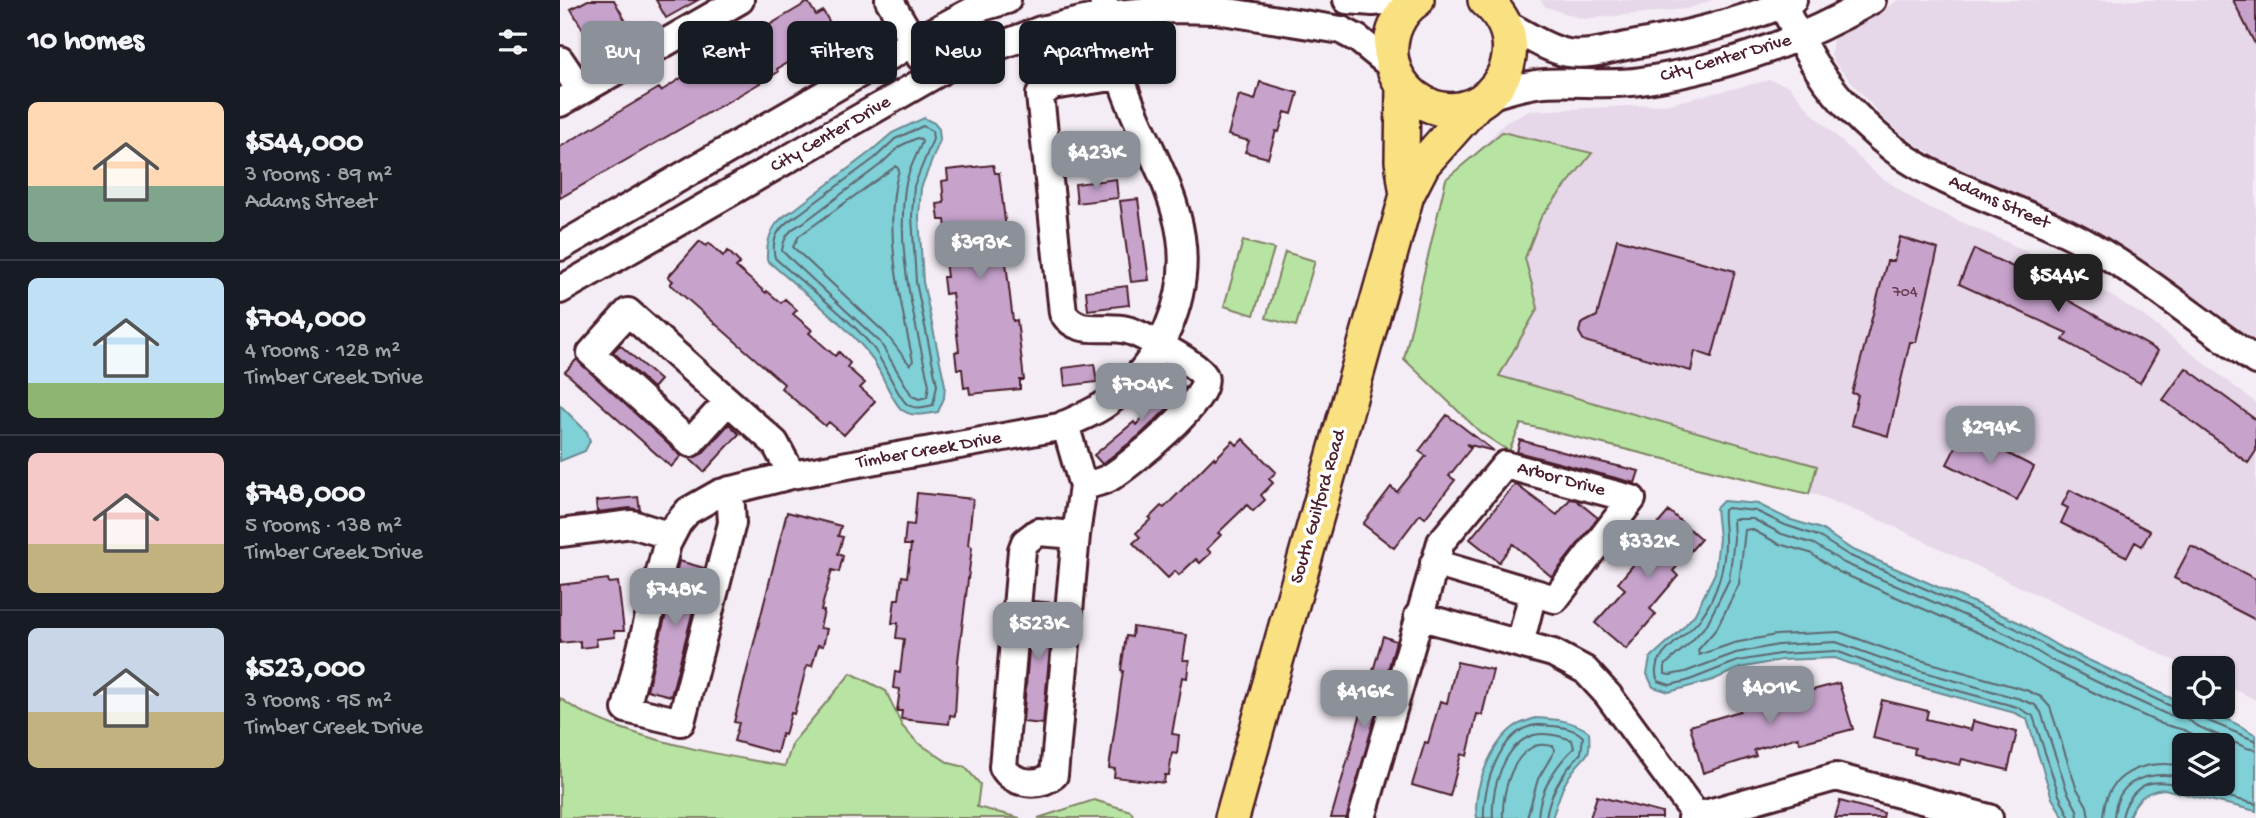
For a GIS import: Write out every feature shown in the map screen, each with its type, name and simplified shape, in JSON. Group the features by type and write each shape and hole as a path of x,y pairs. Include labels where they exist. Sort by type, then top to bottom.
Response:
{"main road":[{"name":"South Guilford Road","path":"1407,195 1402,161 1399,77 1391,45 1393,33 1405,11 1417,0"},
{"name":"South Guilford Road","path":"1232,818 1407,195 1423,164 1503,78 1510,57 1508,34 1494,8"},
{"path":"1399,77 1421,101 1443,108 1455,109 1482,99"}],"street":[{"path":"560,60 570,97 740,0"},
{"path":"889,0 911,37"},
{"name":"City Center Drive","path":"953,21 976,9 1007,0"},
{"path":"1347,0 1392,0"},
{"name":"City Center Drive","path":"1482,99 1544,83 1594,85 1640,82 1691,72 1801,37 1872,0"},
{"name":"City Center Drive","path":"1494,8 1551,48 1583,54 1730,23 1788,2"},
{"name":"Adams Street","path":"1788,2 1815,65 1878,137 1920,167 2022,211 2085,242 2141,277 2256,360"},
{"name":"City Center Drive","path":"1005,44 1105,7 1216,10 1341,30 1358,39 1399,77"},
{"name":"City Center Drive","path":"560,247 911,44"},
{"name":"City Center Drive","path":"560,290 919,84"},
{"path":"1066,84 1052,86 1040,95 1063,313 1075,325 1086,329 1120,328 1130,331 1183,358 1205,377 1205,386 1199,396 1161,438 1107,479 1083,486"},
{"name":"Timber Creek Drive","path":"730,490 732,523 681,722 626,709 660,568 671,536 688,511 703,501 730,490 792,475 1031,433 1065,424 1111,401 1139,375 1160,346 1180,290 1181,236 1160,172 1123,84"},
{"path":"728,401 690,443 591,353 628,312 728,401 775,443 792,475"},
{"path":"1065,424 1083,486 1054,775 1043,782 1019,780 1007,774 1003,767 1022,550 1025,542 1038,532 1076,536"},
{"name":"Arbor Drive","path":"1362,818 1419,616 1434,564 1441,542 1505,465 1632,499 1555,599 1434,564"},
{"path":"560,533 632,524 671,536"},
{"path":"1520,644 1533,593"},
{"path":"1419,616 1553,653 1571,661 1596,681 1694,817 1836,777 1938,811 1989,818"}],"shaded area":[{"path":"1540,0 1713,0 1686,9 1583,19 1546,7"},
{"path":"1899,0 2256,0 2256,342 2160,272 2121,248 2032,200 1953,168 1905,137 1881,116 1835,63 1831,55 1833,39"},
{"path":"1770,80 1789,86 1812,113 1875,173 1921,204 2071,271 2145,317 2256,403 2256,700 2235,690 2235,656 2172,656 2172,659 1889,524 1725,458 1413,357 1453,176 1505,123 1529,111 1669,104"}],"green space":[{"path":"1502,132 1592,153 1541,217 1525,258 1538,308 1499,376 1817,466 1809,494 1521,424 1509,451 1481,433 1404,359 1446,179"},
{"path":"1243,241 1274,249 1254,315 1224,306"},
{"path":"1285,252 1315,261 1296,326 1266,318"},
{"path":"851,673 886,691 902,726 917,742 949,763 965,767 980,784 977,807 1020,818 560,818 560,698 591,716 654,739 785,766 793,742"},
{"path":"1094,800 1131,811 1134,818 1038,818"}],"water":[{"path":"924,118 939,129 940,140 921,188 919,216 923,282 945,385 944,398 938,412 919,415 909,414 901,409 877,366 857,340 767,260 767,252 772,230 781,219 892,133"},
{"path":"560,405 587,432 590,441 585,451 560,461"},
{"path":"1723,501 1758,504 1788,519 1821,529 1851,549 2018,622 2058,646 2172,698 2172,719 2226,719 2248,730 2256,735 2256,811 2193,796 2235,796 2235,733 2172,733 2172,791 2164,789 2151,792 2134,806 2128,818 2064,818 2052,798 2027,719 2015,713 1898,681 1835,658 1781,660 1740,668 1713,680 1669,692 1653,687 1647,674 1650,658 1695,614 1715,573 1719,538 1716,508"},
{"path":"1535,718 1570,723 1589,732 1589,751 1566,782 1552,818 1477,818 1477,794 1491,756 1514,727"}],"building":[{"path":"588,0 614,0 626,21 581,21 581,26 571,9"},
{"path":"656,0 698,0 666,18"},
{"path":"2233,0 2256,0 2256,46"},
{"path":"808,2 816,15 823,11 829,21 787,21 787,63 773,75 773,23"},
{"path":"678,80 678,84 758,84 560,198 560,147 659,88 661,91"},
{"path":"1260,82 1298,93 1292,114 1285,112 1279,132 1276,131 1268,158 1245,152 1249,141 1228,135 1239,95 1255,100"},
{"path":"993,165 995,173 999,173 1006,229 1002,229 1013,321 1017,320 1024,380 1020,380 1020,389 970,394 969,387 964,388 962,369 957,369 955,352 959,351 952,293 945,294 943,277 947,277 944,253 949,252 945,220 939,220 937,204 944,203 942,181 948,180 947,170"},
{"path":"1116,179 1118,198 1077,203 1075,184"},
{"path":"1138,199 1149,280 1131,282 1120,201"},
{"path":"1900,237 1938,249 1916,342 1910,342 1888,436 1851,425 1858,395 1852,393 1887,261 1894,261"},
{"path":"1617,239 1735,271 1712,357 1695,351 1691,371 1584,341 1579,332 1581,324 1597,316"},
{"path":"700,241 706,246 709,243 723,256 728,251 740,263 736,267 766,293 767,291 781,303 785,299 797,310 793,314 812,330 809,333 835,356 839,352 850,363 847,367 865,383 860,388 875,401 844,435 829,422 825,426 781,388 784,384 670,284 673,281 668,277"},
{"path":"1974,249 2063,290 2061,296 2158,351 2140,383 2063,340 2067,333 1959,284"},
{"path":"1127,286 1129,305 1088,310 1086,291"},
{"path":"620,345 660,380 653,388 613,352"},
{"path":"577,359 681,456 671,467 565,372"},
{"path":"1094,364 1097,382 1065,386 1063,368"},
{"path":"2186,368 2256,420 2256,451 2248,463 2163,400"},
{"path":"1176,379 1185,387 1172,404 1140,435 1102,464 1094,455 1134,422 1136,425"},
{"path":"1447,415 1494,451 1466,444 1471,448 1449,476 1455,480 1425,518 1420,514 1394,548 1363,524 1391,487 1397,492 1426,456 1419,451"},
{"path":"729,424 739,434 704,472 690,459 702,454"},
{"path":"1964,431 2034,467 2017,500 1947,464"},
{"path":"1243,439 1276,472 1269,479 1273,483 1261,495 1265,500 1253,511 1247,505 1218,533 1221,535 1207,549 1211,553 1200,563 1196,559 1179,575 1175,571 1168,578 1133,543 1140,537 1136,533 1214,457 1215,459 1233,441 1237,445"},
{"path":"1520,440 1639,471 1635,483 1517,452"},
{"path":"1515,484 1557,515 1570,499 1576,500 1598,518 1552,577 1513,544 1499,562 1470,539"},
{"path":"2070,490 2150,531 2142,546 2135,542 2127,557 2061,523 2068,508 2062,505"},
{"path":"917,493 973,499 968,545 972,547 958,661 955,716 950,715 949,724 901,719 902,711 897,711 900,689 893,688 895,672 900,673 904,639 896,638 898,623 892,623 902,576 907,577 911,545 904,545 906,524 914,525"},
{"path":"638,497 640,510 630,508 597,512 596,501"},
{"path":"1669,511 1701,539 1673,571 1678,576 1650,609 1656,614 1626,649 1595,623 1625,589 1618,583 1645,551 1639,546"},
{"path":"787,512 841,526 838,536 843,537 838,554 843,556 839,572 832,570 821,610 824,611 820,628 827,629 823,646 818,645 812,666 807,665 794,714 791,713 777,753 734,741 739,723 734,722"},
{"path":"2191,546 2256,579 2256,620 2174,578"},
{"path":"679,561 704,568 671,696 647,690"},
{"path":"608,579 609,583 618,582 624,631 614,631 615,637 596,639 597,646 580,648 580,641 560,643 560,585"},
{"path":"1033,601 1054,603 1043,724 1023,722"},
{"path":"1133,627 1187,635 1183,660 1189,660 1187,678 1182,677 1172,734 1179,735 1177,754 1172,753 1169,775 1165,775 1164,783 1114,777 1115,769 1109,768 1126,636 1132,637"},
{"path":"1383,636 1396,641 1347,818 1331,818"},
{"path":"1457,662 1493,670 1482,715 1477,714 1467,756 1461,754 1450,796 1412,785 1440,701 1447,703"},
{"path":"1839,683 1853,729 1800,743 1798,737 1754,750 1756,756 1703,773 1690,726 1740,711 1739,706 1785,693 1786,697"},
{"path":"1882,700 1928,711 1926,719 1971,730 1973,721 2017,732 2008,770 1962,759 1960,765 1914,754 1915,748 1873,738"},
{"path":"1597,796 1662,813 1662,818 1590,818"},
{"path":"1840,801 1884,813 1883,818 1835,818"}]}
